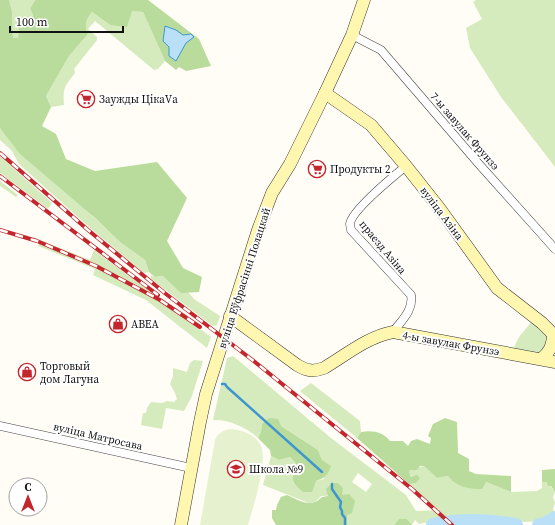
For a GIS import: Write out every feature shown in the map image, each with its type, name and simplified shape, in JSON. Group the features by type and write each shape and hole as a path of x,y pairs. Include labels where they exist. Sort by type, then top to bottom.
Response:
{"street":[{"name":"вуліца Еўфрасінні Полацкай","path":"181,525 206,394 258,230 272,193 290,164 326,93 352,35 364,0"},
{"name":"7-ы завулак Фрунзэ","path":"352,35 381,50 478,163 555,249"},
{"name":"вуліца Азіна","path":"326,93 371,125 440,208 497,288 554,335"},
{"name":"праезд Азіна","path":"393,332 410,308 412,302 411,295 351,230 350,224 353,216 374,194 406,166"},
{"name":"4-ы завулак Фрунзэ","path":"230,316 307,371 316,371 324,368 371,339 393,332 555,362"},
{"path":"541,359 551,349 554,335"},
{"name":"вуліца Матросава","path":"0,426 191,468"}],"green space":[{"path":"0,0 9,0 12,11 13,38 18,38 19,23 24,19 31,20 33,15 30,9 35,0 148,0 199,39 211,66 186,71 179,67 176,70 165,61 143,12 132,11 127,27 110,25 92,12 86,23 88,34 69,56 46,96 51,107 42,126 56,134 66,159 95,171 157,162 187,198 167,241 183,268 202,277 199,292 181,293 163,276 155,277 149,272 145,260 120,242 94,217 20,154 0,128"},
{"path":"9,0 35,0 30,9 33,15 30,20 19,23 18,38 13,38 12,11"},
{"path":"476,0 555,0 555,167 501,97 470,48 466,28 482,19 473,2"},
{"path":"132,11 143,12 165,61 158,69 154,70 95,21 88,29 97,37 97,40 74,69 75,73 65,88 64,105 51,107 46,96 69,56 88,34 86,23 92,12 110,25"},
{"path":"0,128 120,242 145,260 149,272 144,273 89,227 19,164 12,151 0,140"},
{"path":"0,156 52,203 48,209 0,173"},
{"path":"0,181 18,195 16,197 0,186"},
{"path":"40,240 90,260 94,250 211,337 207,348 146,300 93,275 95,269 38,246"},
{"path":"151,275 155,277 163,276 181,292 188,292 194,299 220,316 217,325 213,326 151,279"},
{"path":"533,320 548,334 549,342 539,354 512,351 519,337"},
{"path":"233,356 331,438 406,495 416,511 438,510 409,484 416,483 408,472 424,466 437,478 448,476 486,482 511,492 537,491 542,488 542,482 547,482 555,492 553,497 555,503 553,509 555,513 539,521 526,522 495,518 452,517 419,524 415,520 412,525 407,519 399,519 394,525 348,525 342,495 321,496 315,502 309,503 263,485 271,456 279,460 290,457 297,463 293,476 316,481 324,479 322,460 318,450 281,426 262,424 261,432 258,438 249,431 237,425 225,421 213,420 227,358","holes":["358,473 372,484 366,492 352,482"]},
{"path":"194,360 203,361 192,396 184,411 166,408 162,429 141,425 143,413 146,413 151,402 174,402 177,399 170,384 173,376 173,368 187,372 190,363"},
{"path":"311,383 360,421 361,432 357,438 300,391"},
{"path":"269,418 278,419 281,426 318,450 322,460 331,466 326,476 316,481 312,492 303,492 294,482 293,476 296,463 290,457 279,460 271,456 270,450 258,438 261,432 262,424"},
{"path":"445,418 457,422 458,453 469,459 469,471 476,474 511,476 511,492 486,482 482,489 463,487 455,483 448,476 437,478 424,466 420,466 417,470 410,470 409,472 411,477 417,475 420,478 416,483 409,484 357,438 361,432 370,431 381,434 390,441 403,441 408,446 411,441 417,439 430,444 431,438 428,436 433,424"},
{"name":"Школа №9","path":"230,429 243,431 252,436 259,442 263,453 263,463 259,485 248,525 200,525 215,440 221,433"},
{"path":"555,469 555,492 551,486 548,486 547,482 542,482 542,470"},
{"path":"332,483 338,483 343,488 342,495 349,494 355,501 352,513 347,515 348,525 276,525 272,518 272,510 276,510 281,497 287,495 301,501 312,503 328,496 326,489"},
{"path":"399,519 407,519 412,525 394,525"}],"water":[{"path":"165,26 176,30 183,35 191,34 194,37 186,43 176,61 169,56 169,47 163,41"}],"waterway":[{"path":"222,384 225,384 322,472"},
{"path":"332,484 332,489 341,502 340,507 345,518 345,525"},
{"path":"539,525 543,525 555,518"},
{"path":"433,525 474,521 516,525"}],"railway":[{"path":"0,153 88,230 166,294 255,362 412,489 452,525"},
{"path":"0,176 158,295"},
{"path":"0,230 37,241 96,266 160,300 200,327"}],"place":[{"name":"Заужды ЦікаVа","path":"86,99"},
{"name":"Продукты 2","path":"317,169"},
{"name":"АВЕА","path":"118,324"},
{"name":"Торговый дом Лагуна","path":"27,372"},
{"name":"Школа №9","path":"236,469"}]}
